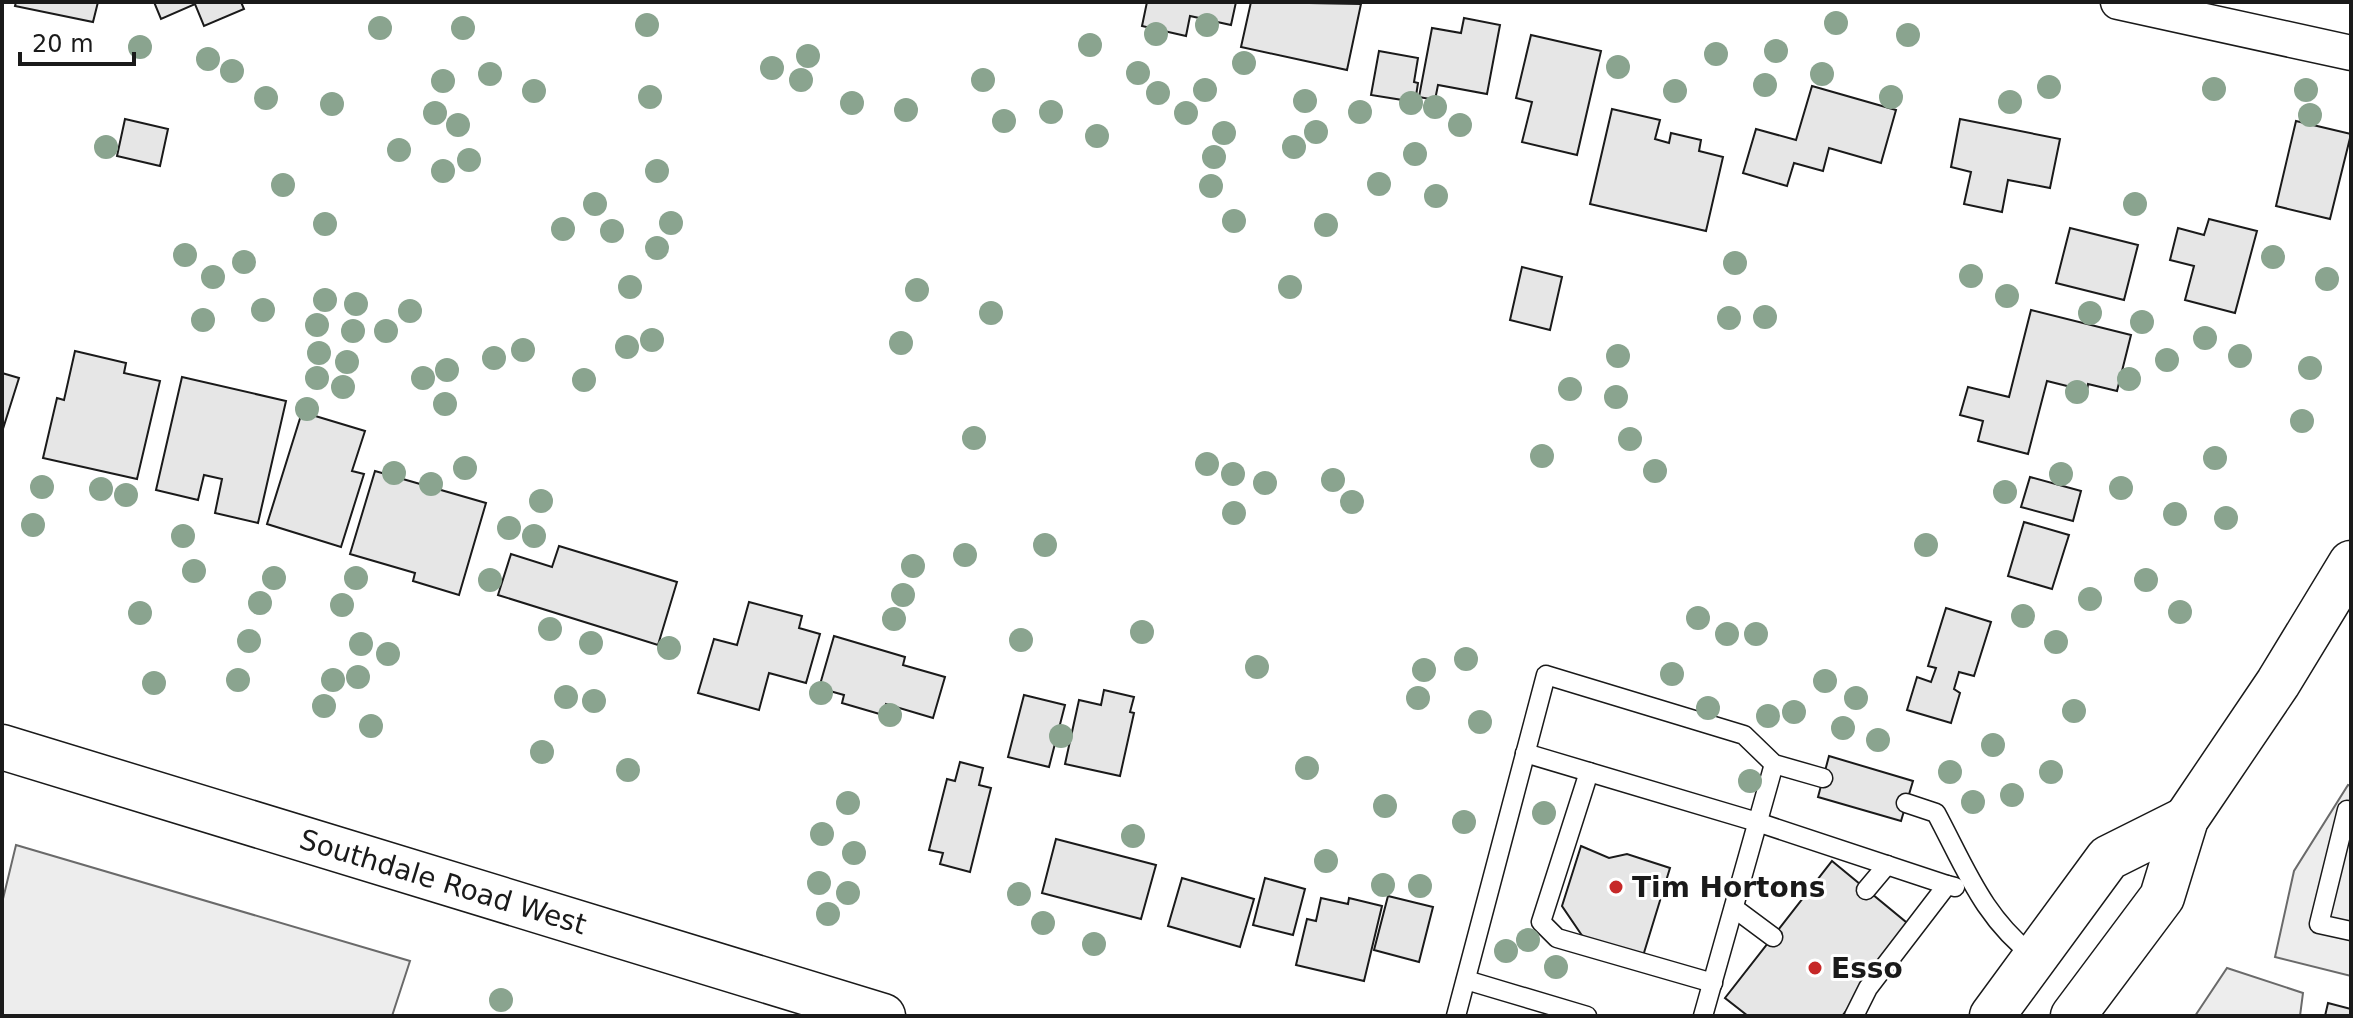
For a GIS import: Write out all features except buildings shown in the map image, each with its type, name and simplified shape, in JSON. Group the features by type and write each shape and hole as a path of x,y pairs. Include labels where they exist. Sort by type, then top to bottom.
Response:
{"main road":[{"path":"2073,1016 2162,897 2186,819 2278,683 2351,563"},
{"name":"Southdale Road West","path":"2,747 883,1016"},
{"path":"1992,1016 2108,858 2186,819"}],"street":[{"path":"2118,2 2351,53"}],"lane":[{"path":"1456,1016 1546,675 1744,735 1774,764 1823,778"},
{"path":"1525,753 1757,822 1977,895"},
{"path":"1703,1016 1774,764"},
{"path":"1589,772 1541,922 1557,938 1713,983"},
{"path":"1906,803 1936,813 1977,895 2017,943 2036,958"},
{"path":"2347,810 2319,924 2351,931"},
{"path":"1866,890 1887,865"},
{"path":"1855,1008 1947,885"},
{"path":"1734,908 1773,937"},
{"path":"1466,980 1587,1016"}],"shaded area":[{"path":"2348,785 2351,786 2351,976 2275,957 2294,871"},
{"path":"16,845 410,961 392,1016 2,1016 2,903"},
{"path":"2227,968 2303,993 2300,1016 2195,1016"}],"place":[{"name":"Tim Hortons","path":"1616,887"},
{"name":"Esso","path":"1815,968"}]}
